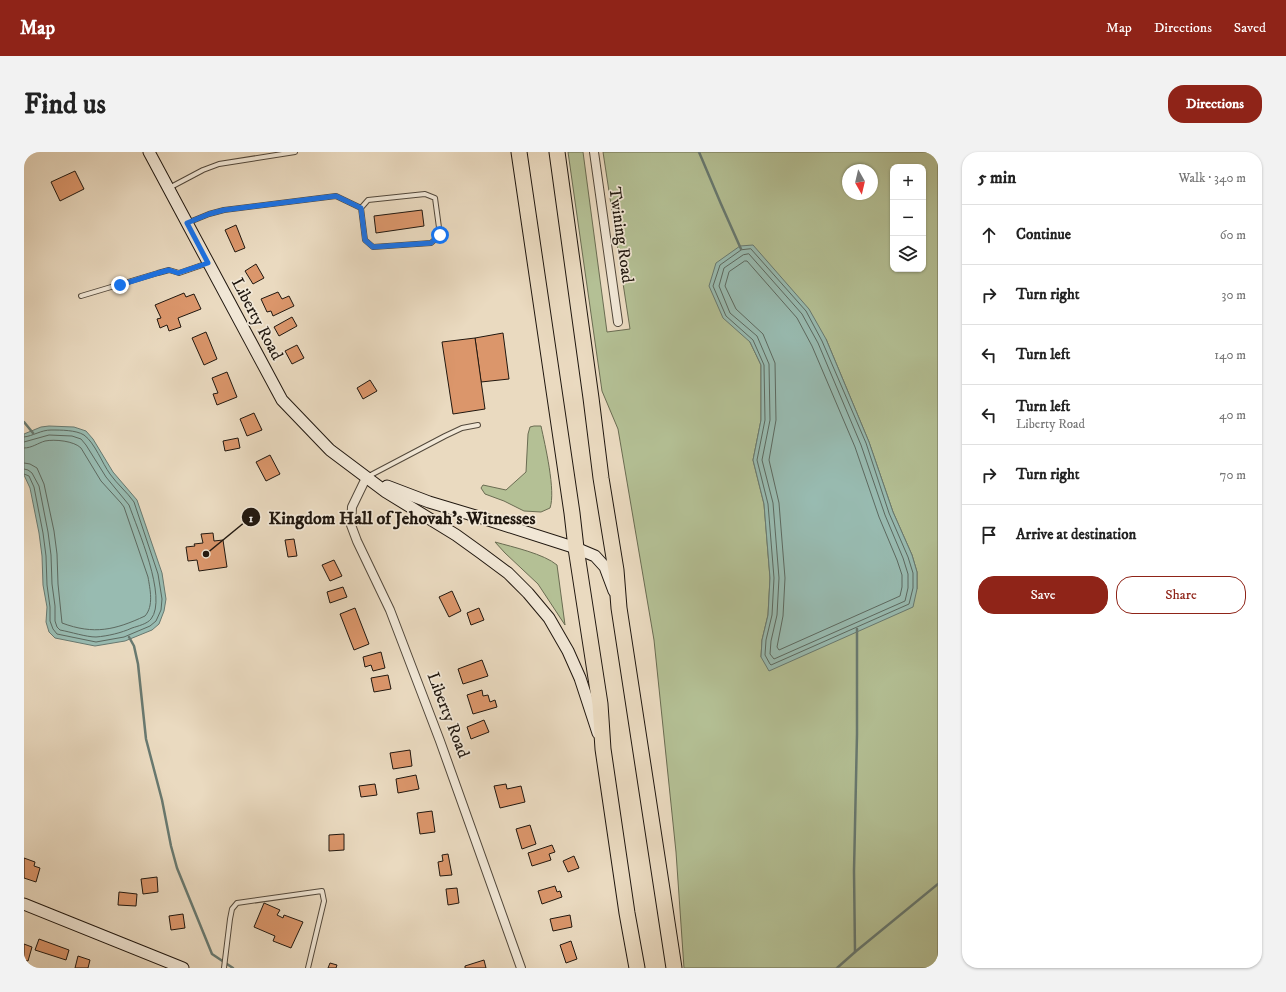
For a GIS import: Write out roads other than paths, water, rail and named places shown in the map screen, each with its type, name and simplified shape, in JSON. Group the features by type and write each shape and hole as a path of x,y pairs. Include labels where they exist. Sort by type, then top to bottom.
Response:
{"highway":[{"path":"519,152 600,704 603,749 627,913 637,968"},
{"path":"557,152 601,478 616,570 619,608 674,968"}],"street":[{"name":"Liberty Road","path":"149,152 282,400 330,450 391,496 456,535 481,553 508,574 528,593 549,618 568,651 580,678 603,749"},
{"name":"Twining Road","path":"594,152 618,322"},
{"name":"Liberty Road","path":"366,478 429,502 576,548 595,556 605,566 619,608"},
{"name":"Liberty Road","path":"366,478 352,506 351,525 357,541 390,610 440,741 521,968"},
{"path":"24,904 183,968"}],"lane":[{"path":"169,189 203,170 219,164 295,152"},
{"path":"425,194 435,198 440,235 431,243 373,247 365,240 361,208 368,200 425,194"},
{"path":"187,223 224,210 336,196 361,208"},
{"path":"81,296 169,270 178,273 208,263"},
{"path":"366,478 450,433 462,428 478,425"},
{"path":"224,968 230,919 232,909 237,903 322,891 324,901 308,968"}],"water":[{"path":"753,245 809,309 826,339 869,442 893,512 912,555 917,572 917,589 913,607 769,671 761,657 762,640 768,615 770,578 764,504 753,460 761,420 761,365 750,342 723,318 709,286 716,263 740,246"},
{"path":"41,427 74,427 86,431 93,439 113,472 137,500 162,573 166,599 164,611 159,624 152,630 125,641 95,646 55,638 49,632 46,622 47,607 43,585 42,556 39,533 30,488 24,475 24,434"}],"waterway":[{"path":"699,152 741,249"},
{"path":"24,422 33,433"},
{"path":"855,952 854,871 857,734 857,629"},
{"path":"129,637 134,646 138,664 146,739 162,800 177,868 212,954 233,968"},
{"path":"837,968 938,884"}],"place":[{"name":"Kingdom Hall of Jehovah’s Witnesses","path":"206,554"}]}
